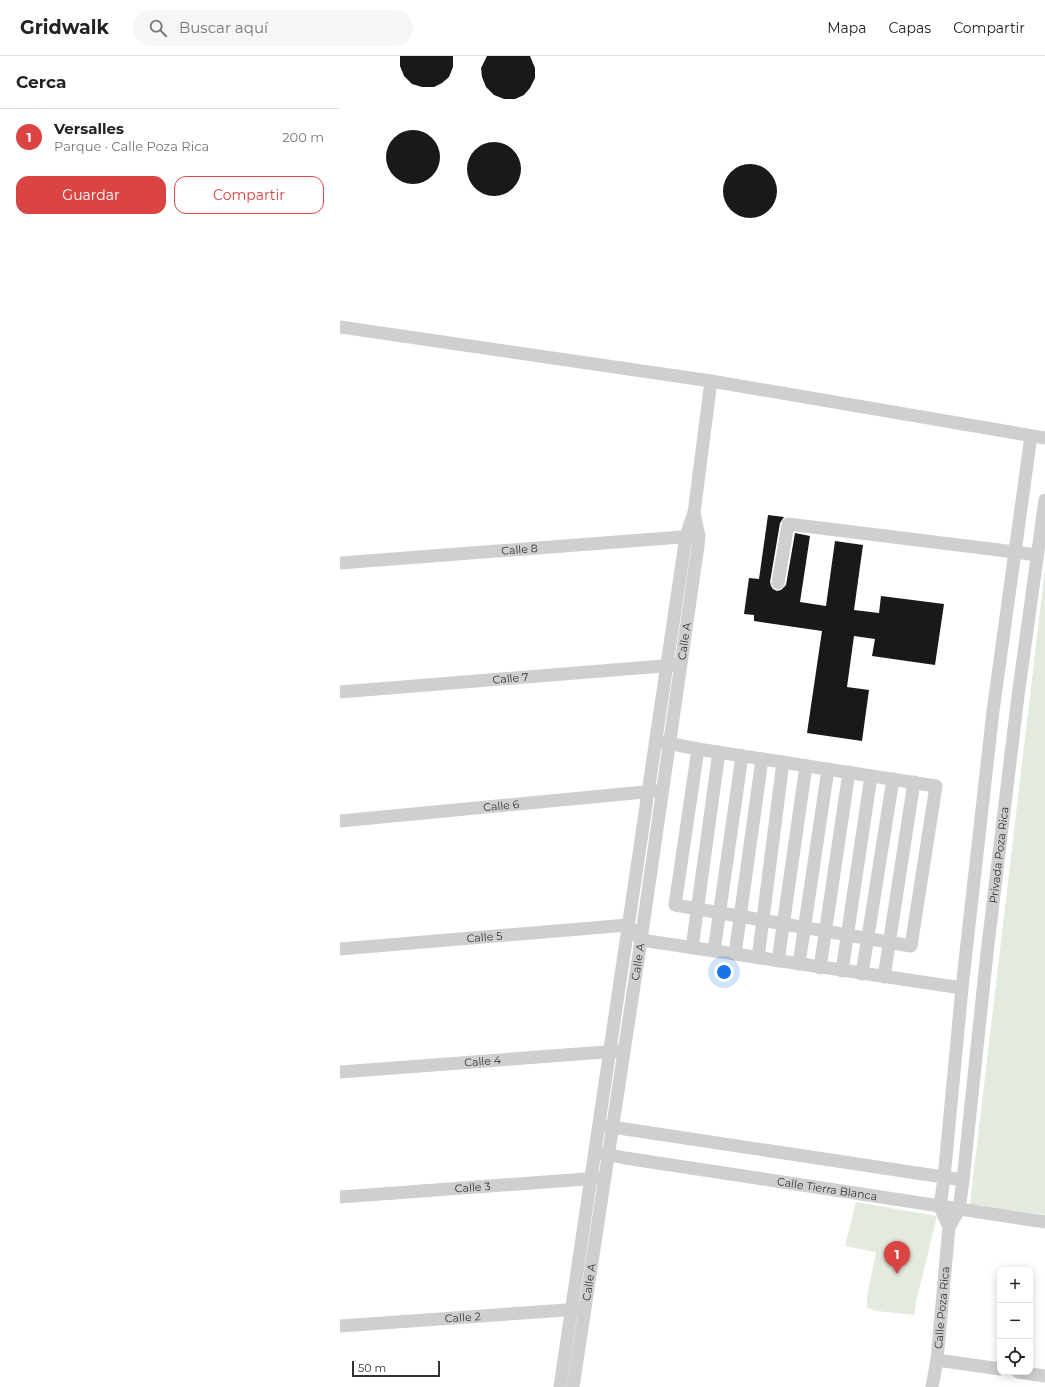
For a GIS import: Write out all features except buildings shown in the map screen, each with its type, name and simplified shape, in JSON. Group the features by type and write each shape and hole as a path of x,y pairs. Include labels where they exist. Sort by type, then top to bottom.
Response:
{"street":[{"path":"340,327 711,381 1045,438"},
{"path":"693,536 694,513 711,381"},
{"path":"940,1207 962,988 993,711 1031,436"},
{"name":"Privada Poza Rica","path":"959,1210 988,945 1018,696 1045,500"},
{"path":"778,583 788,524 1037,555"},
{"name":"Calle 8","path":"340,563 693,536"},
{"name":"Calle A","path":"573,1387 642,940 682,664 693,536"},
{"name":"Calle A","path":"560,1387 648,792 668,665 693,536"},
{"name":"Calle 7","path":"340,692 682,664"},
{"path":"656,741 698,749 936,786 911,946 826,930 675,905 698,749"},
{"path":"692,948 719,752"},
{"path":"714,951 742,756"},
{"path":"735,954 762,759"},
{"path":"758,958 783,762"},
{"path":"778,961 806,766"},
{"path":"799,964 828,769"},
{"path":"820,968 849,772"},
{"path":"842,971 871,776"},
{"path":"862,974 893,779"},
{"path":"884,977 914,782"},
{"name":"Calle 6","path":"340,821 663,791"},
{"path":"628,925 642,940 820,968 962,988"},
{"name":"Calle 5","path":"340,949 628,925"},
{"name":"Calle 4","path":"340,1072 624,1051"},
{"path":"598,1125 963,1180"},
{"name":"Calle Tierra Blanca","path":"595,1151 959,1210 1045,1222"},
{"name":"Calle 3","path":"340,1197 605,1178"},
{"name":"Calle Poza Rica","path":"940,1207 949,1227"},
{"name":"Calle Poza Rica","path":"932,1387 937,1360 949,1227 959,1210"},
{"name":"Calle 2","path":"340,1326 586,1308"},
{"path":"937,1360 997,1369"},
{"path":"1033,1374 1045,1376"}],"shaded area":[{"path":"1045,569 1045,1215 970,1204"},
{"path":"856,1202 937,1216 914,1315 877,1311 867,1308 867,1297 876,1252 845,1246"}],"place":[{"name":"Versalles","path":"897,1274"}]}
